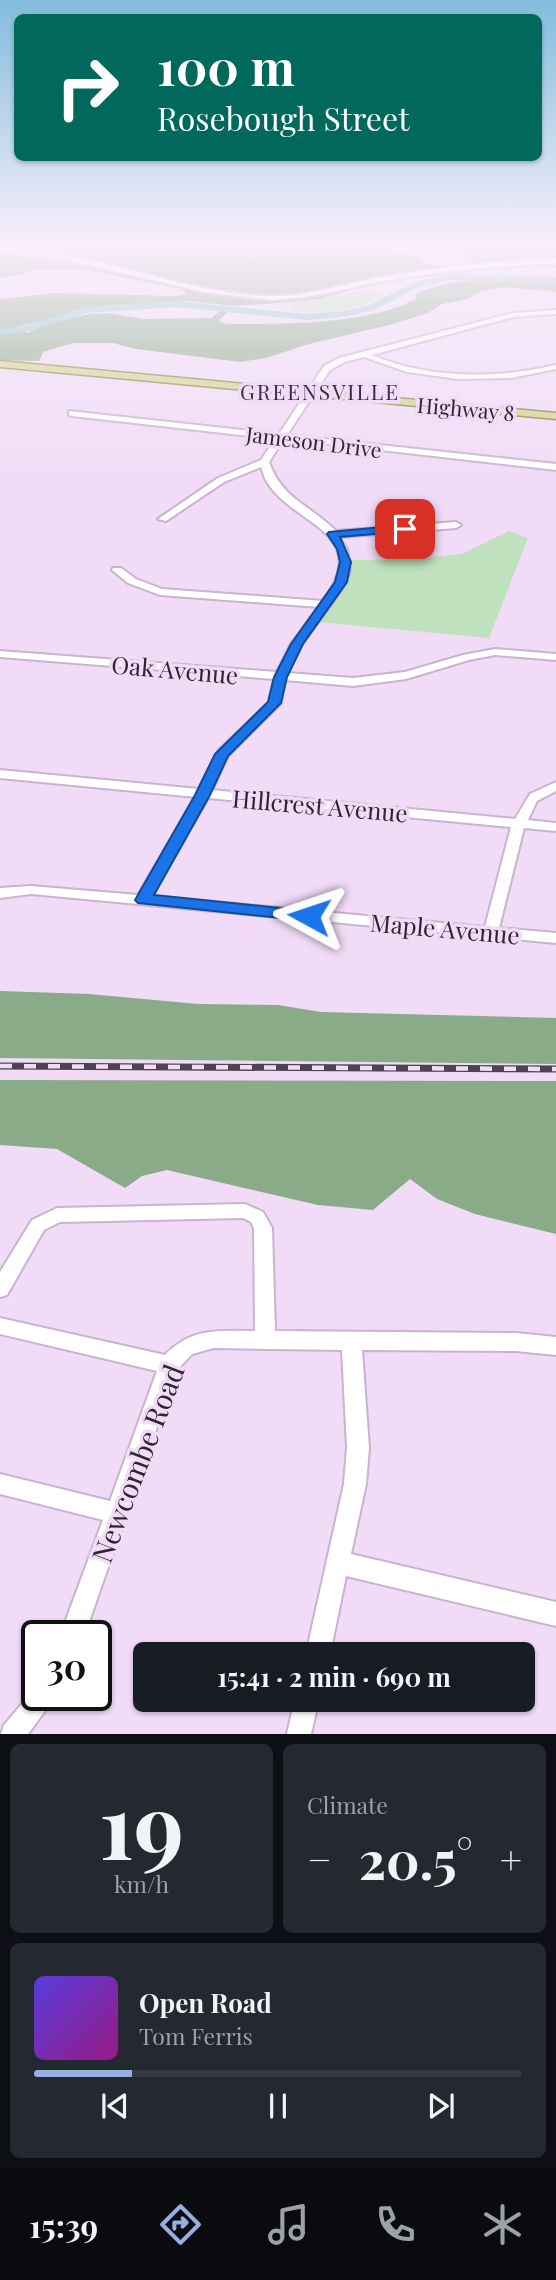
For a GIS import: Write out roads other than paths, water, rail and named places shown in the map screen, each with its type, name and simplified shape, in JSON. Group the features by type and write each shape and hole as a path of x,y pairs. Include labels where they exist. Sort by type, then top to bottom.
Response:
{"main road":[{"name":"Highway 8","path":"0,365 556,416"}],"street":[{"path":"163,519 221,480 264,462 327,368 342,360 470,327"},
{"path":"364,354 397,367 495,377 521,376 556,367"},
{"name":"Jameson Drive","path":"72,413 338,445 556,467"},
{"path":"143,900 203,795 222,754 275,703 281,677 297,644 335,592 345,572 342,549 333,534 318,519 283,494 271,481 264,462"},
{"path":"333,534 456,525"},
{"path":"117,570 145,588 160,592 324,604"},
{"name":"Oak Avenue","path":"0,654 353,682 406,675 467,657 495,652 556,657"},
{"name":"Hillcrest Avenue","path":"0,774 556,827"},
{"path":"491,931 521,824 534,797 556,786"},
{"name":"Maple Avenue","path":"0,893 32,890 556,939"},
{"path":"0,1289 38,1225 57,1215 245,1210 257,1217 262,1228 275,1341"},
{"path":"0,1326 169,1365"},
{"name":"Newcombe Road","path":"78,1620 169,1365 186,1347 202,1340 516,1342 556,1346"},
{"path":"321,1642 340,1563 359,1448 351,1341"},
{"path":"0,1484 116,1513"},
{"path":"340,1563 556,1614"},
{"path":"13,1734 31,1711"},
{"path":"299,1734 304,1712"}],"waterway":[{"path":"0,332 32,327"}],"railway":[{"path":"0,1066 556,1069"}],"district":[{"name":"GREENSVILLE","path":"320,391"}]}
